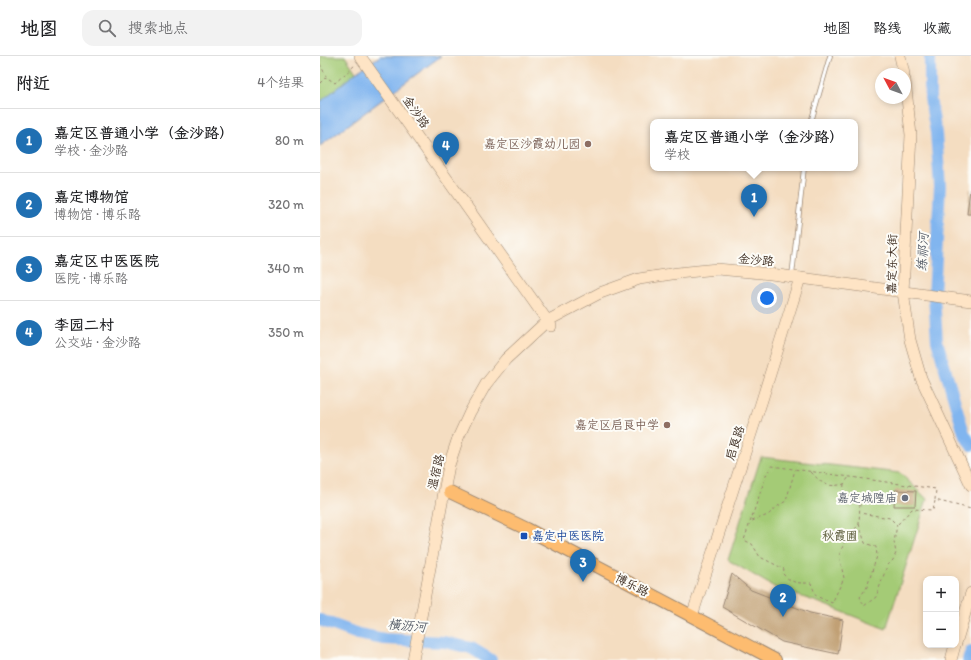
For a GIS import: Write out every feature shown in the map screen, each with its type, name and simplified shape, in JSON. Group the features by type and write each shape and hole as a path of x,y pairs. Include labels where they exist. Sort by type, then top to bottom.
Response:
{"main road":[{"name":"博乐路","path":"447,491 527,529 775,660"}],"street":[{"path":"900,56 903,68"},
{"name":"金沙路","path":"363,59 549,323 600,293 639,279 678,272 716,269 771,274 903,295 934,296 971,301"},
{"name":"嘉定东大街","path":"908,104 911,135 903,295 910,340 921,378 971,485"},
{"name":"启良路","path":"692,616 762,400 797,278"},
{"path":"903,295 971,307"},
{"path":"417,655 447,491 464,441 487,394 503,371 549,323"},
{"path":"959,634 971,593"},
{"path":"951,660 955,648"}],"lane":[{"path":"812,119 830,56"},
{"path":"797,278 804,171"}],"path":[{"path":"320,64 326,77 335,83 363,59"},
{"path":"320,83 326,77"},
{"path":"849,477 844,484 843,494 860,502 859,524 865,543 876,547 877,556 868,587 860,597 864,606 876,597 887,566 893,560 896,553 894,542 897,525 912,509 933,510 936,490 811,471 772,466 767,473 744,540 752,544 760,557 784,569 783,574 789,581 811,584 816,596 832,603 844,578 839,556 844,543 859,524"},
{"path":"750,521 768,515 786,501 795,469"},
{"path":"811,471 822,484 835,486 844,484"},
{"path":"935,500 971,510"},
{"path":"860,513 890,518 897,525"}],"green space":[{"path":"320,56 345,56 357,74 320,105"},
{"name":"秋霞圃","path":"761,457 900,473 927,499 886,629 820,603 776,588 728,560"}],"water":[{"path":"380,56 441,56 320,146 320,102 354,74"}],"building":[{"path":"970,189 971,214 967,214"},
{"name":"嘉定城隍庙","path":"895,490 916,491 915,506 894,506"},
{"path":"732,574 751,590 810,613 843,620 838,654 782,642 722,607"}],"waterway":[{"name":"练祁河","path":"930,56 930,98 936,133 940,186 934,296 937,341 964,433 971,445"},
{"name":"横沥河","path":"320,620 358,634 384,639 444,642 471,648 491,660"},
{"name":"练祁河","path":"968,660 971,651"}],"place":[{"name":"嘉定区沙霞幼儿园","path":"588,144"},
{"name":"李园二村","path":"446,165"},
{"name":"嘉定区普通小学（金沙路）","path":"754,217"},
{"name":"嘉定区启良中学","path":"667,425"},
{"name":"嘉定城隍庙","path":"905,498"},
{"name":"嘉定中医医院","path":"524,536"},
{"name":"嘉定区中医医院","path":"583,582"},
{"name":"嘉定博物馆","path":"783,617"}]}
